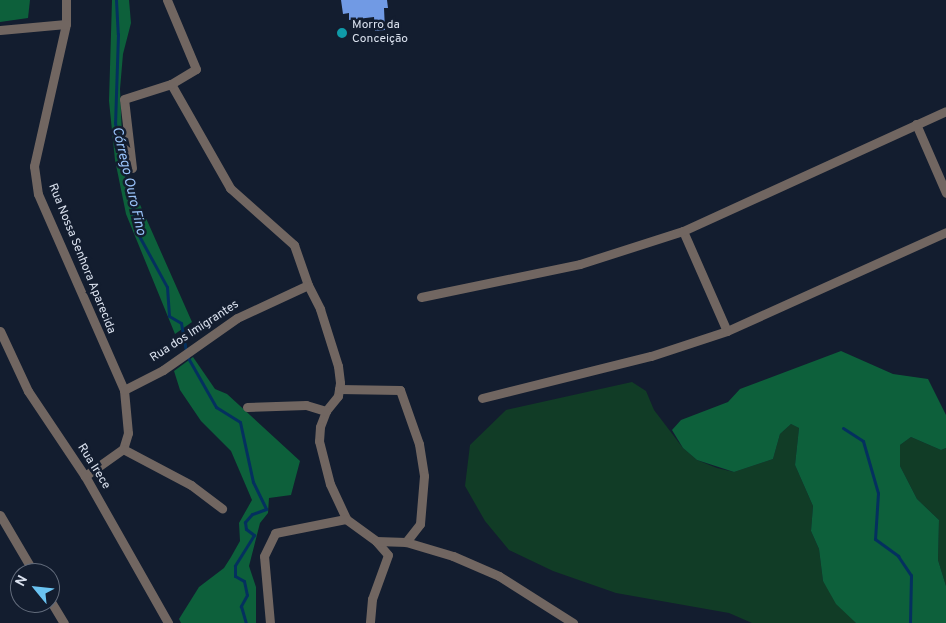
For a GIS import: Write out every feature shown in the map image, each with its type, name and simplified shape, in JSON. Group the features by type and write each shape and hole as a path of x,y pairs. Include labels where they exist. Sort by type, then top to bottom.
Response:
{"street":[{"name":"Rua Nossa Senhora Aparecida","path":"66,0 66,24 34,166 38,194 124,390 128,433 123,449"},
{"path":"132,168 124,99 171,84 196,69 167,0"},
{"path":"0,30 66,24"},
{"path":"171,84 230,188 294,245 308,285 320,309 338,366 338,396 326,412 319,440 330,484 346,519 376,541 388,555 372,599 370,623"},
{"path":"421,297 580,264 683,231 946,111"},
{"path":"916,124 946,193"},
{"path":"683,231 727,331"},
{"path":"482,398 651,356 727,331 946,232"},
{"name":"Rua dos Imigrantes","path":"124,390 181,358 237,318 308,285"},
{"name":"Rua Irece","path":"0,331 28,391 85,476 163,621"},
{"path":"339,389 400,390 419,444 424,476 420,524 406,542"},
{"path":"247,407 306,405 326,412"},
{"path":"85,476 123,449 191,485 222,508"},
{"path":"0,515 28,563"},
{"path":"270,623 264,556 275,533 346,519"},
{"path":"376,541 406,542 453,556 498,576 573,623"}],"green space":[{"path":"0,0 30,0 28,18 0,22"},
{"path":"112,0 129,0 131,23 123,54 120,89 122,136 130,182 192,322 175,334 126,214 115,160 109,101"},
{"path":"841,351 893,374 928,379 946,415 946,448 941,450 911,437 900,445 900,466 917,499 939,520 938,560 946,586 946,623 856,623 836,604 823,581 819,549 811,531 813,506 795,465 799,428 791,424 780,434 773,459 734,472 697,460 683,448 672,430 681,420 728,402 740,389"},
{"path":"193,357 215,389 227,394 300,461 291,495 269,498 268,513 260,523 249,566 256,587 256,623 181,623 179,619 199,587 224,568 231,557 240,541 239,523 252,500 231,451 201,421 180,390 174,371"},
{"path":"632,382 646,391 654,410 683,448 697,460 717,468 734,472 773,459 780,434 791,424 799,428 795,465 813,506 811,531 819,549 823,581 856,623 752,623 729,613 616,593 553,571 509,550 485,521 465,486 470,445 506,410"},
{"path":"911,437 941,450 946,448 946,586 938,560 939,520 917,499 900,466 900,445"}],"building":[{"path":"341,0 387,0 388,8 384,8 385,30 375,31 374,17 349,20 349,13 343,14"}],"waterway":[{"name":"Córrego Ouro Fino","path":"116,0 118,34 115,123 138,234 167,287 169,316 181,323 187,356 216,407 240,422 253,482 266,509 252,514 245,522 246,529 254,535 235,566 235,576 244,581 247,595 241,606 246,623"},
{"path":"843,428 863,441 878,493 875,539 898,556 911,575 910,623"}],"place":[{"name":"Morro da Conceição","path":"342,33"}]}
